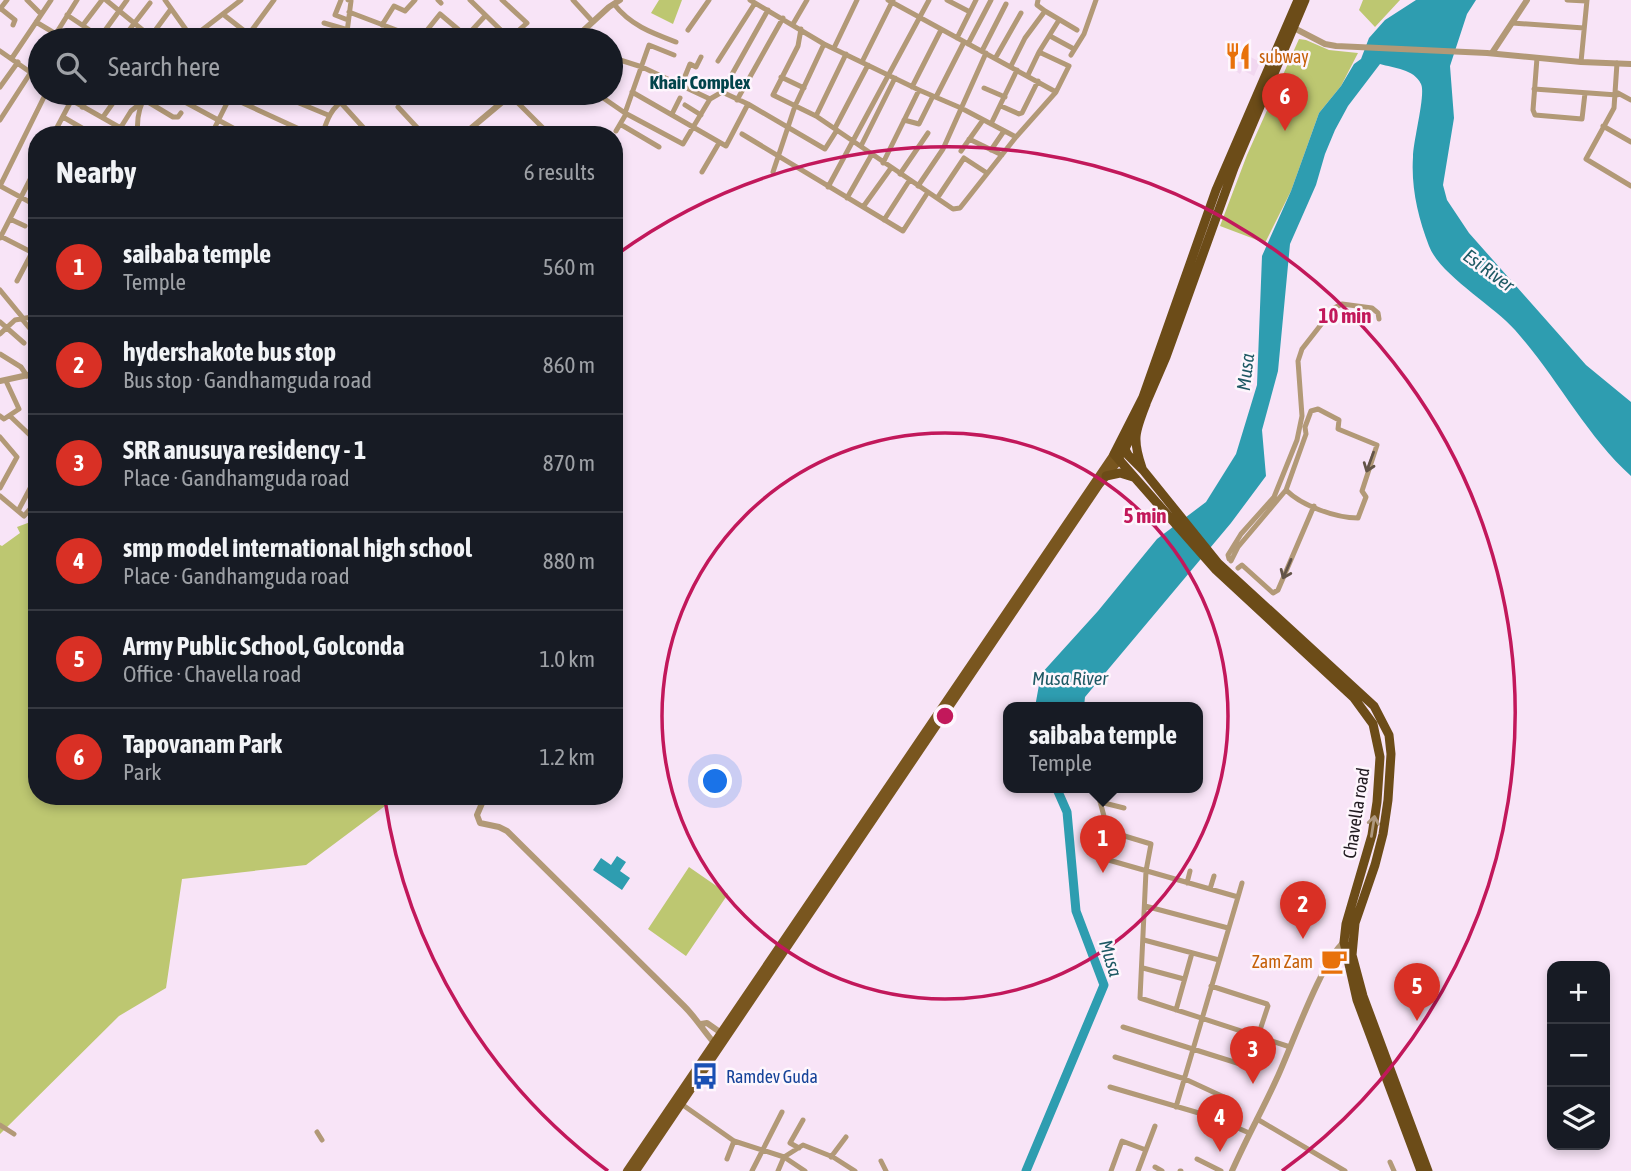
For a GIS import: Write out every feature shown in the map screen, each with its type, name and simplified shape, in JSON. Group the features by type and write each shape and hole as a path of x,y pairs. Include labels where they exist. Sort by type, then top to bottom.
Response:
{"highway":[{"path":"1122,454 1221,178 1298,0"},
{"path":"1143,470 1135,446 1139,422 1170,346 1234,168 1305,0"},
{"path":"1122,454 1148,399"},
{"path":"1122,454 1143,470 1218,563 1234,566"},
{"name":"Chavella road","path":"1122,454 1135,477 1155,502 1234,566 1354,698 1376,731 1380,757 1372,835 1346,924 1357,1000 1421,1171"},
{"path":"1106,476 1120,473 1135,477"},
{"name":"Chavella road","path":"1348,941 1363,996 1428,1171"}],"main road":[{"path":"724,1035 1122,454"},
{"path":"627,1171 724,1035 1122,454"},
{"path":"636,1171 678,1101"}],"street":[{"path":"7,0 0,9 15,20 13,25"},
{"path":"27,0 41,14"},
{"path":"33,28 51,0"},
{"path":"59,28 77,0"},
{"path":"83,25 104,0 139,28"},
{"path":"106,28 127,0"},
{"path":"165,0 183,28"},
{"path":"206,28 241,0"},
{"path":"259,28 274,0"},
{"path":"346,28 351,1 348,0"},
{"path":"382,25 394,6 405,11 415,0"},
{"path":"470,0 498,28"},
{"path":"573,0 593,22"},
{"path":"688,30 709,0"},
{"path":"793,24 807,0"},
{"path":"834,48 857,0"},
{"path":"828,187 929,0"},
{"path":"947,0 970,12"},
{"path":"957,38 976,0"},
{"path":"904,120 919,124 991,0"},
{"path":"1038,0 1037,5 1077,30"},
{"path":"1050,36 1073,52 1084,34 1096,0"},
{"path":"1490,53 1527,0"},
{"path":"1567,0 1587,1 1581,62"},
{"path":"506,1 527,23 522,28"},
{"path":"718,61 753,1 824,44 1016,136"},
{"path":"722,92 825,149 891,1 1056,92"},
{"path":"586,28 617,2 622,15 640,28 676,43"},
{"path":"349,14 340,3 335,15 349,14 390,28"},
{"path":"131,28 150,4"},
{"path":"918,187 943,149 1006,4"},
{"path":"157,28 171,9"},
{"path":"614,105 682,144 710,99 722,92 768,10"},
{"path":"1011,66 1025,38 1045,11"},
{"path":"996,57 1021,13"},
{"path":"429,28 440,14 455,28"},
{"path":"67,15 87,28"},
{"path":"224,15 240,28"},
{"path":"475,28 485,16"},
{"path":"737,100 783,18"},
{"path":"1028,75 1059,20"},
{"path":"36,22 46,28"},
{"path":"324,23 342,28"},
{"path":"1512,23 1584,28"},
{"path":"1294,28 1325,44 1631,64"},
{"path":"802,29 798,47 773,95 816,116 909,181 957,210 1016,136 1056,92 1069,66 1040,52"},
{"path":"912,87 941,30"},
{"path":"0,88 28,36"},
{"path":"772,172 795,106 824,44"},
{"path":"659,147 620,124 649,45 674,55"},
{"path":"0,51 28,70"},
{"path":"816,116 846,54"},
{"path":"681,86 690,64 696,67 701,57"},
{"path":"1537,58 1535,114 1582,120 1584,93"},
{"path":"623,61 642,66 710,99"},
{"path":"1617,63 1614,108 1586,159 1631,186"},
{"path":"991,124 1017,69"},
{"path":"0,120 28,77"},
{"path":"780,78 804,88"},
{"path":"860,146 895,78"},
{"path":"1001,106 1021,113 1038,81"},
{"path":"984,88 1005,97"},
{"path":"1534,89 1616,93 1631,100"},
{"path":"883,163 919,90"},
{"path":"632,92 726,146 748,104"},
{"path":"672,114 680,97"},
{"path":"30,126 40,105"},
{"path":"58,126 69,105"},
{"path":"78,105 121,126 137,105"},
{"path":"103,117 112,105"},
{"path":"137,126 142,105"},
{"path":"154,105 172,117 178,117 181,113"},
{"path":"191,105 230,126"},
{"path":"216,126 226,105"},
{"path":"251,105 294,126"},
{"path":"303,105 328,115"},
{"path":"325,126 328,115 338,105"},
{"path":"345,105 363,126"},
{"path":"474,126 499,105"},
{"path":"522,105 541,126"},
{"path":"685,105 701,115"},
{"path":"398,107 416,126"},
{"path":"63,117 79,126"},
{"path":"961,152 983,120"},
{"path":"1603,126 1631,142"},
{"path":"28,130 0,186 28,201"},
{"path":"648,140 655,130"},
{"path":"991,150 1004,131"},
{"path":"900,174 928,133"},
{"path":"742,134 903,231 928,192"},
{"path":"969,139 1002,155"},
{"path":"702,172 719,144"},
{"path":"847,198 872,154"},
{"path":"938,197 964,158 987,173"},
{"path":"863,207 891,168"},
{"path":"884,220 909,181"},
{"path":"28,186 0,237 28,251"},
{"path":"10,219 25,226"},
{"path":"17,281 28,264"},
{"path":"0,290 28,326"},
{"path":"1314,506 1278,590 1273,593 1234,566 1228,555 1241,534 1274,497 1297,440 1302,416 1298,361 1302,349 1334,308 1342,304 1372,307 1378,313 1378,319"},
{"path":"0,334 15,320 28,317"},
{"path":"0,322 24,343"},
{"path":"0,355 21,367 27,376 3,381 19,409 4,419 0,416"},
{"path":"1234,566 1234,553 1238,547 1286,490 1306,434 1305,427 1311,411 1318,409 1339,420 1338,429 1377,445 1365,477 1362,491 1366,497 1358,518 1348,518 1314,506 1286,490"},
{"path":"10,416 28,433"},
{"path":"0,488 17,457 1,439"},
{"path":"18,511 28,492"},
{"path":"0,496 26,516 28,513"},
{"path":"1098,794 1108,831 1098,857 1238,897"},
{"path":"1100,802 1124,808"},
{"path":"481,805 477,815 480,823 507,831 701,1024 716,1045"},
{"path":"1108,831 1149,842 1151,846 1146,871 1140,998 1290,1047"},
{"path":"1187,883 1190,871"},
{"path":"1210,889 1214,876"},
{"path":"1176,1107 1242,883"},
{"path":"1145,906 1228,928"},
{"path":"1144,940 1219,960"},
{"path":"1232,1171 1333,956 1348,941"},
{"path":"1176,1010 1192,953"},
{"path":"1143,968 1184,979"},
{"path":"1212,986 1267,1004 1258,1036"},
{"path":"701,1024 707,1023 724,1035"},
{"path":"1123,1027 1253,1068"},
{"path":"1115,1057 1185,1079 1226,1098"},
{"path":"1110,1087 1216,1118 1249,1133"},
{"path":"678,1101 734,1141 784,1157 802,1170"},
{"path":"752,1171 782,1112"},
{"path":"1256,1119 1345,1171"},
{"path":"799,1148 790,1143 803,1120"},
{"path":"0,1125 14,1134"},
{"path":"1138,1171 1155,1126"},
{"path":"317,1132 322,1140"},
{"path":"831,1157 846,1137"},
{"path":"726,1159 734,1141"},
{"path":"1111,1171 1122,1141 1146,1150"},
{"path":"778,1171 784,1157 803,1145 831,1157 851,1170 852,1159"},
{"path":"1197,1159 1221,1171"},
{"path":"881,1161 886,1171"},
{"path":"1390,1162 1394,1171"},
{"path":"1155,1167 1162,1171"}],"shaded area":[{"path":"1243,53 1260,62 1254,76 1242,70 1240,74 1234,70"}],"green space":[{"path":"659,0 682,0 673,24 651,13"},
{"path":"1363,0 1400,0 1375,27 1359,10"},
{"path":"1299,39 1329,50 1358,53 1341,86 1319,113 1291,191 1265,243 1220,226 1247,155"},
{"path":"28,523 28,805 386,805 306,865 182,879 166,988 119,1016 0,1134 0,545 20,533 17,527"},
{"path":"689,867 728,894 686,956 648,929"}],"water":[{"path":"1416,0 1476,0 1467,14 1450,66 1454,118 1443,185 1447,200 1469,233 1586,365 1631,402 1631,476 1599,442 1515,330 1455,279 1435,257 1422,224 1413,180 1421,84 1409,72 1380,64 1348,106 1335,130 1316,185 1290,244 1278,371 1262,430 1266,476 1231,523 1085,697 1084,702 1036,702 1041,674 1098,611 1157,539 1206,502 1236,454 1257,385 1262,256 1291,191 1319,113 1341,86 1354,64 1361,59 1369,38 1385,20"},
{"path":"617,856 626,862 620,871 630,878 622,890 593,870 601,858 611,865"}],"waterway":[{"name":"Musa","path":"1026,1171 1104,985 1076,911 1067,812 1059,793"}],"place":[{"name":"subway","path":"1238,56"},
{"name":"Tapovanam Park","path":"1285,131"},
{"name":"saibaba temple","path":"1103,873"},
{"name":"hydershakote bus stop","path":"1303,939"},
{"name":"Zam Zam","path":"1334,961"},
{"name":"Army Public School, Golconda","path":"1417,1021"},
{"name":"Ramdev Guda","path":"705,1076"},
{"name":"SRR anusuya residency - 1","path":"1253,1084"},
{"name":"smp model international high school","path":"1220,1152"}],"district":[{"name":"Khair Complex","path":"700,82"}],"water label":[{"name":"Esi River","path":"1489,270"},
{"name":"Musa River","path":"1070,678"}]}
